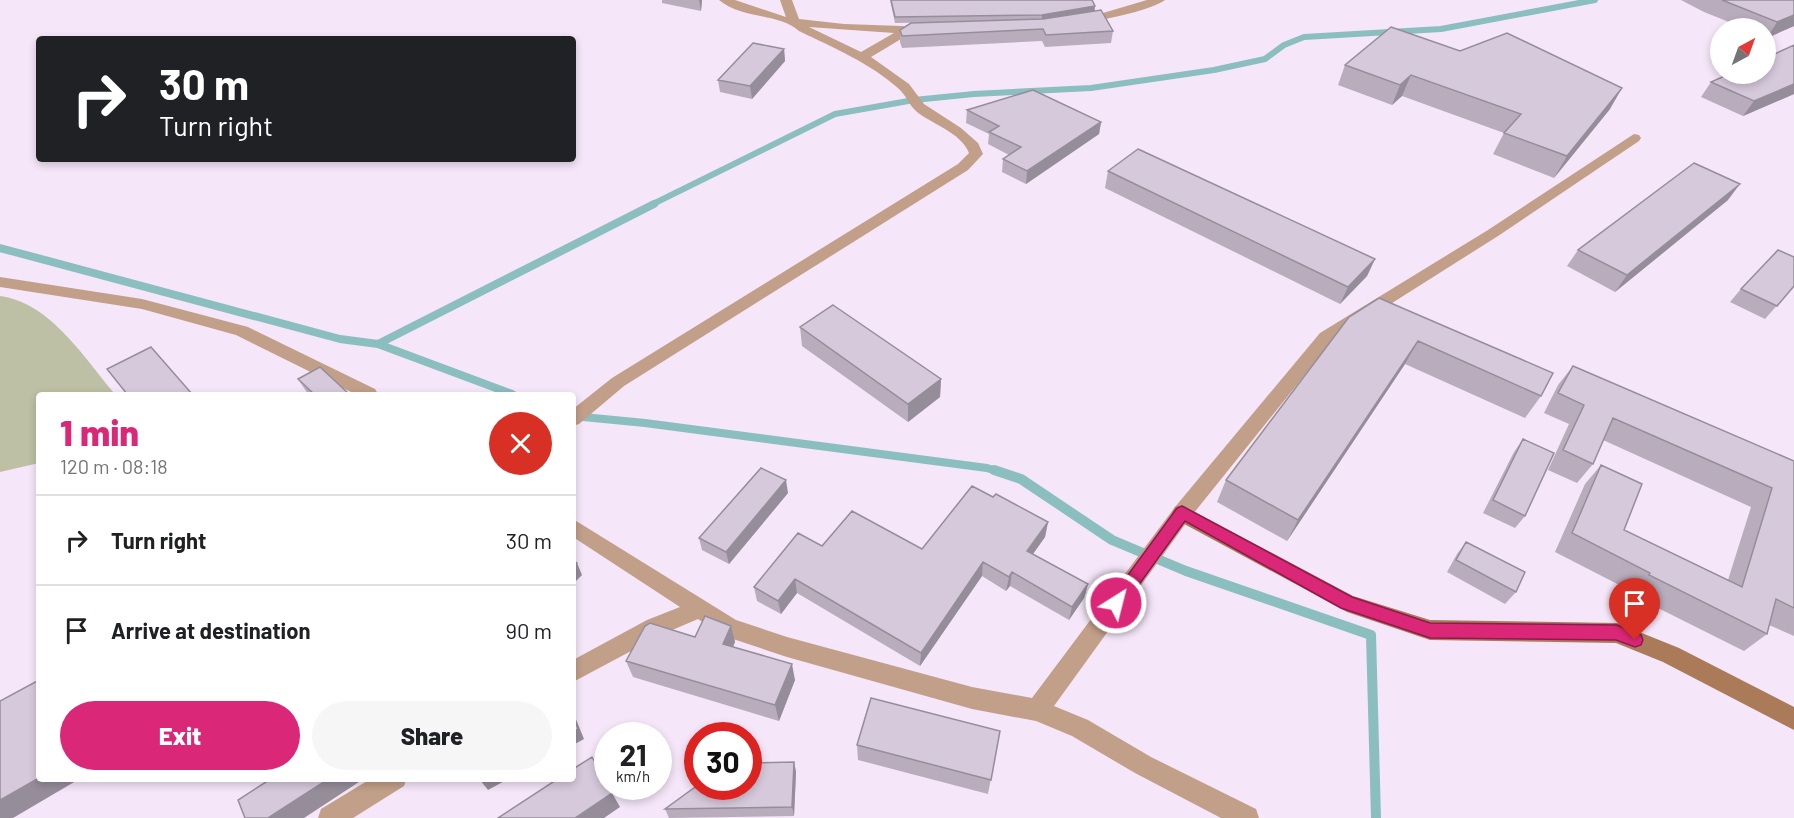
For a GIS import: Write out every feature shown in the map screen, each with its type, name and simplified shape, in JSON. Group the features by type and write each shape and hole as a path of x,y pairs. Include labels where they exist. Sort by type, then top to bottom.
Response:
{"street":[{"path":"725,0 766,15 845,27 941,29"},
{"path":"578,415 618,382 963,166 976,154 973,146 956,131 919,107 905,87 861,57 803,29 793,20 786,0"},
{"path":"1073,21 1104,16 1159,0"},
{"path":"861,57 908,30"},
{"path":"1038,710 1182,513 1326,337 1493,233 1634,138"},
{"path":"0,282 142,304 232,328 365,392"},
{"path":"1182,513 1347,603 1430,630 1617,633 1671,654 1794,719"},
{"path":"576,529 729,628 787,647 972,698 1038,710 1080,728 1143,765 1247,818"},
{"path":"576,670 655,627 700,609"},
{"path":"330,818 388,782"}],"green space":[{"path":"0,296 35,309 51,321 65,334 113,392 36,392 36,464 0,472"}],"building":[{"path":"891,0 1092,0 1095,6 1042,15 895,17"},
{"path":"1722,0 1794,0 1794,15 1777,22 1776,18 1767,18"},
{"path":"1101,10 1113,31 1046,35 1043,29 902,36 900,30 911,23 1043,19"},
{"path":"1391,27 1460,51 1507,33 1622,88 1567,156 1504,133 1521,114 1411,75 1400,85 1345,65"},
{"path":"753,43 784,49 750,86 718,80"},
{"path":"1794,45 1794,84 1754,101 1716,84 1776,84 1776,53"},
{"path":"1033,90 1101,122 1027,171 1003,159 1021,147 989,132 999,126 967,110"},
{"path":"1138,149 1375,259 1348,287 1108,171"},
{"path":"1694,163 1740,184 1627,275 1578,250"},
{"path":"1778,250 1794,257 1794,286 1777,306 1741,289"},
{"path":"1379,298 1553,373 1541,396 1418,341 1298,520 1226,480 1349,317"},
{"path":"833,305 941,379 908,404 800,327"},
{"path":"151,347 190,392 125,392 107,369"},
{"path":"1573,366 1794,461 1794,608 1776,599 1767,634 1649,575 1650,573 1572,533 1601,465 1642,484 1624,530 1742,587 1772,488 1613,418 1593,464 1563,450 1584,405 1558,393"},
{"path":"320,367 347,392 312,392 298,379"},
{"path":"1523,439 1554,453 1525,516 1493,500"},
{"path":"761,468 786,480 726,552 699,538"},
{"path":"972,486 993,497 996,494 1048,522 1027,551 1088,584 1072,607 1012,572 1009,577 983,562 921,653 795,579 778,601 754,587 798,533 822,546 852,511 922,549"},
{"path":"1466,542 1525,572 1516,592 1456,560"},
{"path":"705,616 731,626 723,644 792,664 775,705 626,661 645,626 650,623 695,637"},
{"path":"36,682 36,780 0,800 0,701"},
{"path":"871,698 1000,731 991,780 857,745"},
{"path":"592,757 594,761 594,800 602,800 575,818 498,818 553,782 576,782 576,767"},
{"path":"794,762 792,807 665,809 684,795 684,800 762,800 762,763"},
{"path":"266,782 324,782 268,818 245,818 238,800"}],"waterway":[{"path":"651,205 835,114 914,100 974,94 1091,88 1214,70 1265,59 1284,45 1304,37 1441,29 1595,0"},
{"path":"378,344 654,204"},
{"path":"0,248 340,339 378,344"},
{"path":"378,344 507,392"},
{"path":"576,416 645,423 987,468 999,472"},
{"path":"994,470 1021,479 1112,540 1186,571 1371,635 1376,818"}],"route":[{"path":"1116,603 1182,513 1347,603 1430,630 1617,633 1635,640"}]}
